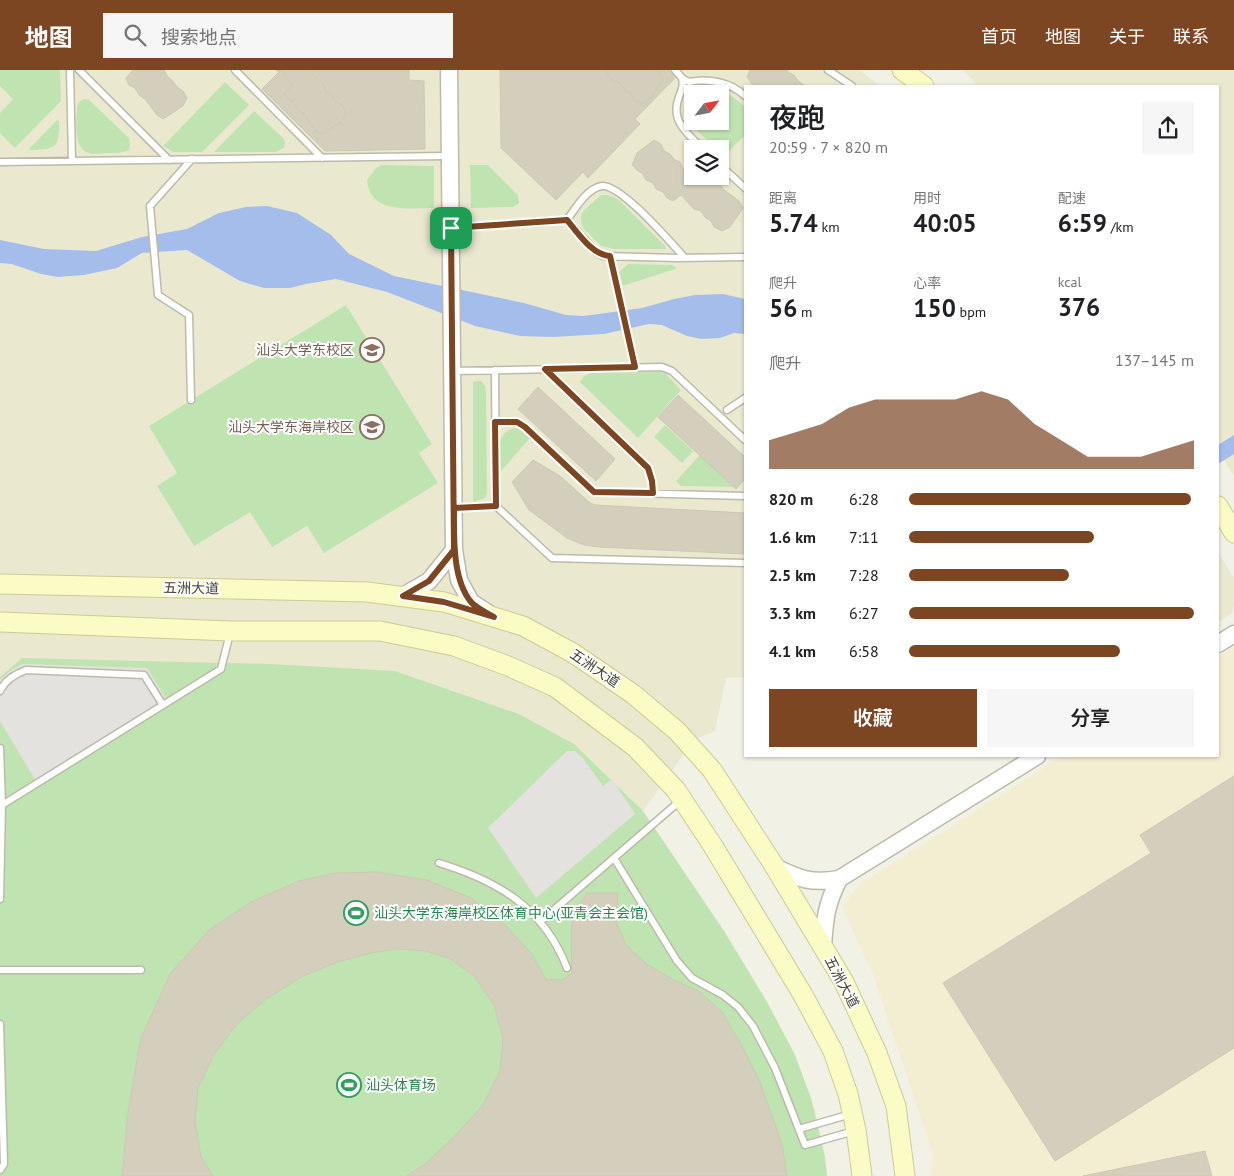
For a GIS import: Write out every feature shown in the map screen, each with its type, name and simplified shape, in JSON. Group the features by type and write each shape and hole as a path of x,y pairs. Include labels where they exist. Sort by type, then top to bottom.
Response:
{"main road":[{"path":"902,70 923,85"},
{"path":"1219,508 1234,533"},
{"name":"五洲大道","path":"0,584 367,592 403,596 444,602 523,626 573,653 633,694 678,731 712,770 776,868 844,982 877,1053 896,1106 905,1176"},
{"path":"0,622 230,632 380,631 454,646 508,666 555,687 635,747 682,799 713,846 804,995 833,1051 848,1094 862,1176"}],"street":[{"path":"449,70 454,550 459,580 471,602 494,617"},
{"path":"403,596 429,581 454,550"},
{"path":"1219,643 1234,634"},
{"path":"776,868 799,878 821,882 839,879 1035,757"},
{"path":"823,946 825,913 831,894 839,879"}],"lane":[{"path":"70,70 72,161"},
{"path":"78,70 169,160"},
{"path":"235,70 322,158"},
{"path":"675,70 682,78 689,82 702,79 725,85 744,95"},
{"path":"828,70 850,85"},
{"path":"682,78 684,86 676,106 678,120 694,140"},
{"path":"0,162 450,156"},
{"path":"190,400 189,315 158,295 150,206 192,159"},
{"path":"729,173 744,187"},
{"path":"451,228 567,220 582,200 594,189 603,186 613,188 627,197 685,258"},
{"path":"567,220 596,252 603,256 742,257"},
{"path":"610,256 635,367"},
{"path":"452,371 662,368 672,371 744,439"},
{"path":"545,369 648,468 653,493"},
{"path":"495,370 496,506"},
{"path":"727,410 744,399"},
{"path":"495,422 517,422 525,427 594,492 744,496"},
{"path":"454,508 496,506 552,558 744,563"},
{"path":"2,805 221,669 230,632"},
{"path":"0,692 2,686 10,678 26,670 144,675 163,705"},
{"path":"0,748 2,805 0,899"},
{"path":"540,921 682,799"},
{"path":"614,858 677,962 692,978 723,994 738,1007 753,1026 775,1068 805,1145 854,1122"},
{"path":"439,863 465,871 524,904 540,921 559,948 567,968"},
{"path":"0,970 141,970"},
{"path":"0,1024 4,1164 0,1170"},
{"path":"799,1129 854,1122"}],"shaded area":[{"name":"汕头大学东海岸校区","path":"0,70 859,70 879,85 744,85 744,677 726,678 715,731 695,739 643,811 724,931 767,1002 795,1055 815,1110 827,1176 0,1176"},
{"path":"963,70 1234,70 1234,476 1219,453 1219,85 977,85"},
{"path":"1219,554 1234,578 1234,606 1232,613 1219,621"},
{"path":"1234,647 1234,1176 931,1176 933,1154 873,975 842,906 860,884 1060,757 1219,757 1219,657"},
{"path":"23,664 147,668 170,705 39,786 0,721 0,680 11,670"},
{"path":"567,751 575,751 582,757 603,786 612,779 635,814 536,898 488,828"}],"green space":[{"path":"0,70 60,70 61,101 15,148 0,133 0,113 13,99 0,86"},
{"path":"225,82 249,105 202,152 173,152 163,146"},
{"path":"729,95 744,106 744,136 729,151 729,140 707,140 696,130 729,130"},
{"path":"84,99 89,100 129,138 129,150 120,153 95,154 89,153 80,146 76,126 77,106"},
{"path":"254,111 284,139 284,148 276,152 214,152"},
{"path":"57,120 59,121 59,136 55,145 46,149 30,150 29,149"},
{"path":"381,165 434,166 434,208 393,207 375,199 370,191 367,180 376,168"},
{"path":"470,165 488,165 518,195 519,203 513,207 471,208"},
{"path":"601,195 608,195 618,199 666,249 615,249 601,246 583,228 581,215"},
{"path":"628,264 672,265 676,267 675,269 623,286 619,272"},
{"path":"346,305 432,444 419,453 438,483 324,553 307,526 272,547 250,512 194,546 157,486 177,473 149,426"},
{"path":"591,373 665,373 681,390 638,438 580,382 584,376"},
{"path":"481,381 485,386 486,393 487,494 485,498 473,502 473,382"},
{"path":"665,425 693,451 682,463 654,437"},
{"path":"519,428 531,437 501,471 499,445 504,434"},
{"path":"700,455 734,487 681,486 676,481"},
{"name":"汕头大学东海岸校区体育中心(亚青会主会馆)","path":"22,658 271,664 395,671 519,714 574,744 643,811 724,931 767,1002 795,1055 811,1098 825,1157 827,1176 0,1176 0,677"}],"water":[{"path":"267,206 297,213 331,235 349,254 394,276 524,303 566,315 584,316 642,308 695,295 723,294 744,299 744,334 734,333 720,338 702,339 687,336 662,325 649,324 604,334 553,337 520,336 475,326 387,292 336,279 290,288 264,288 240,281 187,250 142,253 117,268 84,275 58,277 41,274 12,264 0,263 0,240 44,249 96,251 142,237 187,229 219,213 246,207"},
{"path":"1234,435 1234,454 1219,463 1219,444"}],"building":[{"path":"133,70 164,70 187,98 183,106 163,119 157,115 135,88 129,85 126,78"},
{"path":"276,70 409,70 409,80 424,81 425,149 325,151 262,89 279,72"},
{"path":"278,70 311,70 324,85 326,92 342,105 346,112 342,121 322,134 315,130 303,113 288,99 285,93 293,84 288,81 284,73"},
{"path":"500,70 669,70 676,77 635,119 640,124 588,178 583,172 556,200 501,148"},
{"path":"604,70 654,70 659,73 663,80 650,99 642,104 634,100 631,93 625,90 621,84 614,81"},
{"path":"750,70 787,70 804,85 754,85 747,77"},
{"path":"654,140 661,144 664,151 680,162 684,170 684,185 721,185 723,189 739,201 743,208 730,227 722,231 714,227 701,211 694,209 681,195 673,201 667,198 663,192 656,189 653,183 646,180 642,173 632,165 637,153"},
{"path":"538,387 615,459 596,481 518,409"},
{"path":"678,395 744,456 744,480 736,489 658,417"},
{"path":"533,460 560,476 590,503 595,505 744,513 744,554 584,545 567,538 529,510 512,482"},
{"path":"1234,776 1234,1048 1055,1161 943,983 1151,853 1140,835"},
{"path":"377,872 427,880 471,898 504,924 531,953 546,979 562,980 572,973 571,935 573,914 587,893 618,893 616,921 626,945 648,965 700,992 723,1013 760,1082 782,1144 787,1176 406,1176 425,1164 456,1135 483,1105 500,1071 503,1039 494,1005 474,976 449,958 426,951 395,949 338,962 303,976 266,999 238,1023 215,1053 198,1088 195,1122 201,1157 213,1176 122,1176 128,1112 141,1038 170,974 209,930 251,902 299,881 336,873"},
{"path":"1205,1151 1212,1176 1083,1176"}],"place":[{"name":"汕头大学东校区","path":"372,350"},
{"name":"汕头大学东海岸校区","path":"372,427"},
{"name":"汕头大学东海岸校区体育中心(亚青会主会馆)","path":"356,913"},
{"name":"汕头体育场","path":"349,1085"}],"route":[{"path":"451,228 454,550 429,581 403,596 444,602 494,617 471,602 459,580 454,550 454,508 496,506 495,422 517,422 525,427 594,492 653,493 652,481 648,468 545,369 635,367 610,256 603,256 596,252 567,220 451,228"}]}
